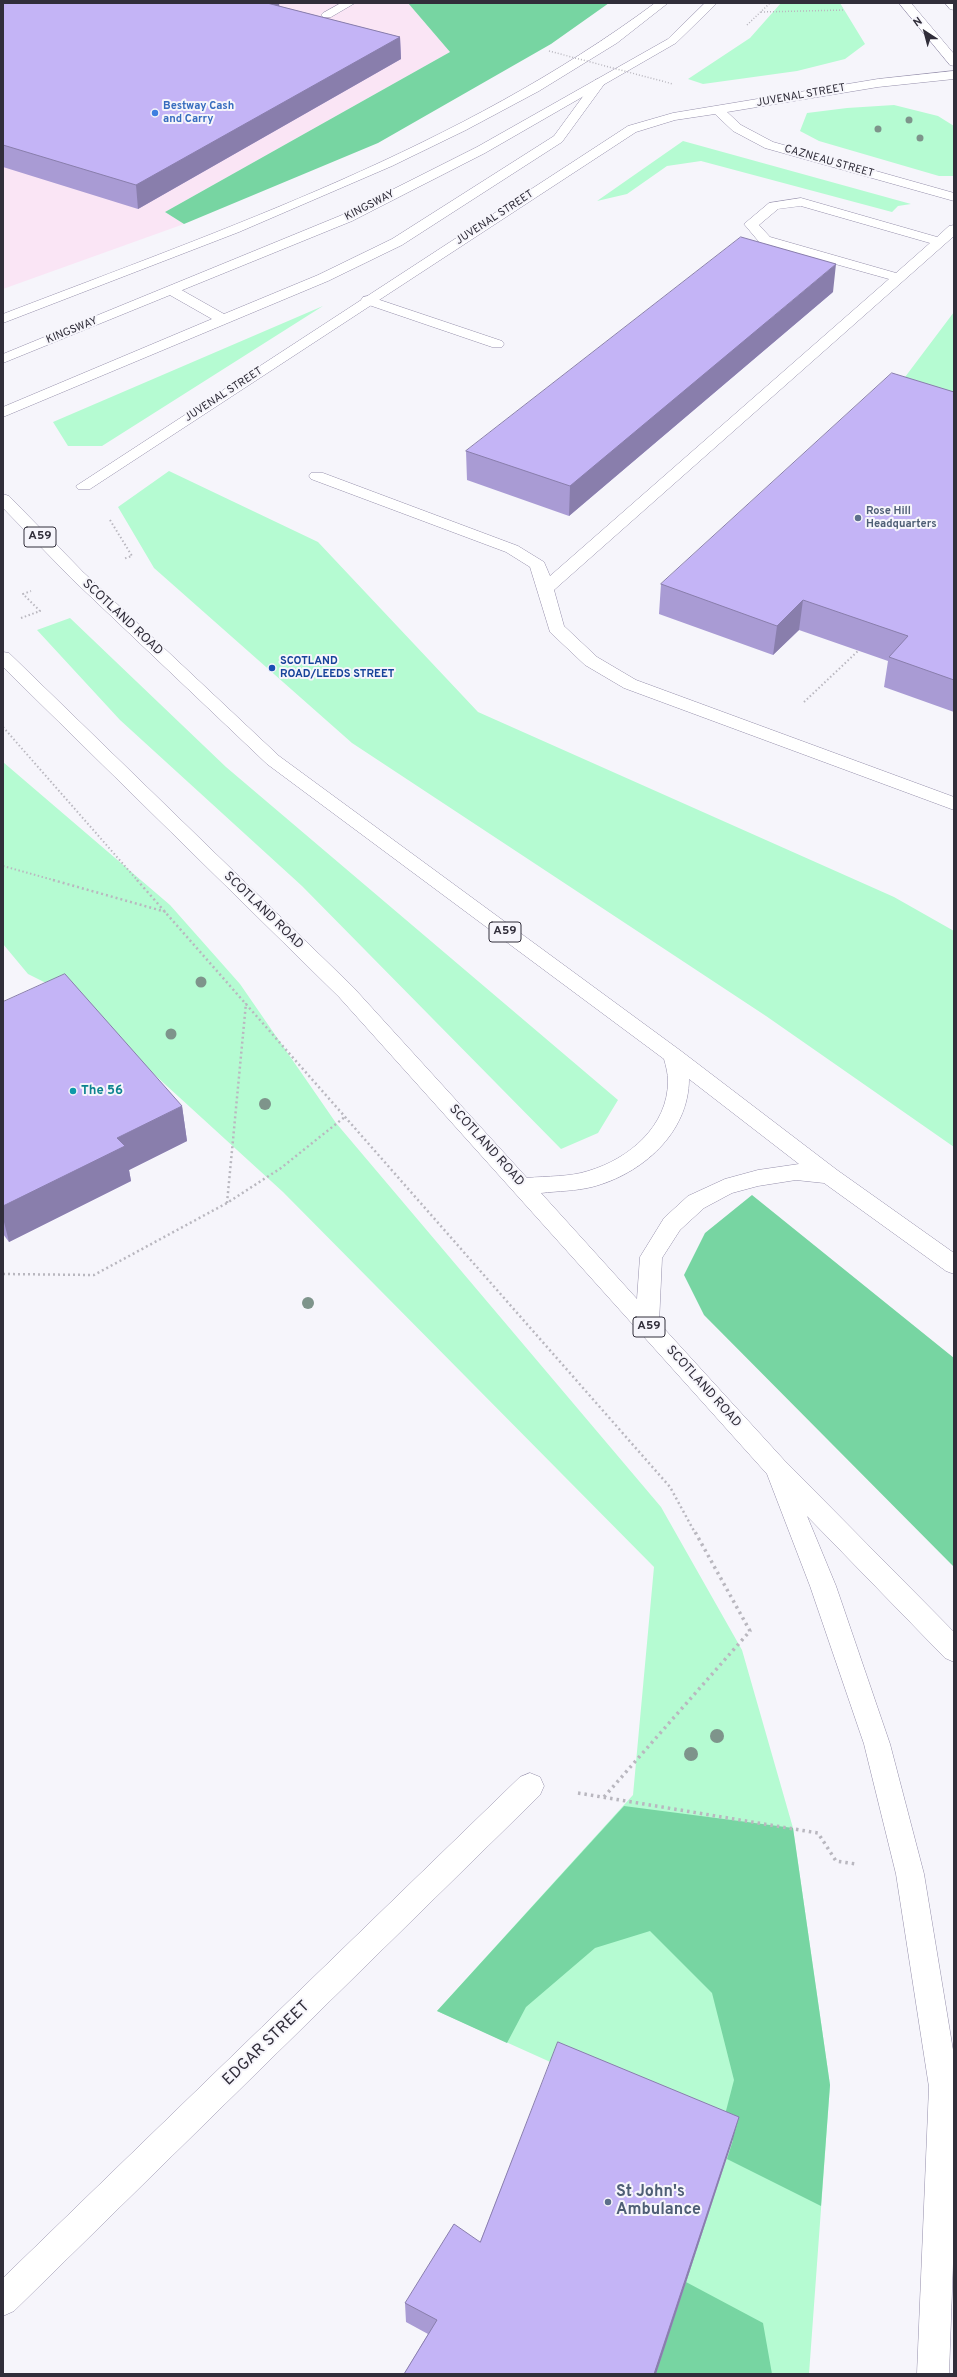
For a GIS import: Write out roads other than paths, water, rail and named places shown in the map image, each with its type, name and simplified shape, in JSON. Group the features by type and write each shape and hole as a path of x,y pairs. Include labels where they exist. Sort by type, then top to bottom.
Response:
{"main road":[{"path":"328,15 348,3"},
{"path":"3,319 285,210 491,113 606,44 662,3"},
{"name":"KINGSWAY","path":"3,359 347,218 481,150 672,41 710,3"},
{"path":"905,3 954,62"},
{"path":"951,3 954,7"},
{"name":"JUVENAL STREET","path":"84,486 632,129 673,117 878,83 954,75"},
{"path":"3,412 15,401 223,320 323,278 397,242 558,139 599,82"},
{"name":"CAZNEAU STREET","path":"718,110 737,128 770,145 953,195"},
{"path":"899,278 765,240 751,224 774,206 801,202 940,242"},
{"path":"545,589 954,230"},
{"path":"173,290 223,320"},
{"path":"368,300 498,344"},
{"path":"317,476 512,549 538,565 556,628 592,661 630,684 954,804"},
{"name":"SCOTLAND ROAD","path":"3,499 77,575 272,760 674,1056 830,1176 954,1265"},
{"name":"SCOTLAND ROAD","path":"3,657 346,992 775,1466 954,1650"},
{"path":"523,1188 591,1179 623,1165 648,1148 662,1131 675,1107 679,1080 674,1056"},
{"path":"647,1324 651,1257 672,1224 696,1202 725,1187 758,1178 796,1172 830,1176"},
{"path":"775,1466 823,1586 877,1744 910,1874 944,2087 933,2374"},
{"name":"EDGAR STREET","path":"3,2300 530,1786"}],"place":[{"name":"Bestway Cash and Carry","path":"155,113"},
{"name":"Rose Hill Headquarters","path":"858,518"},
{"name":"SCOTLAND ROAD/LEEDS STREET","path":"272,668"},
{"name":"The 56","path":"73,1091"},
{"name":"St John's Ambulance","path":"608,2202"}]}
